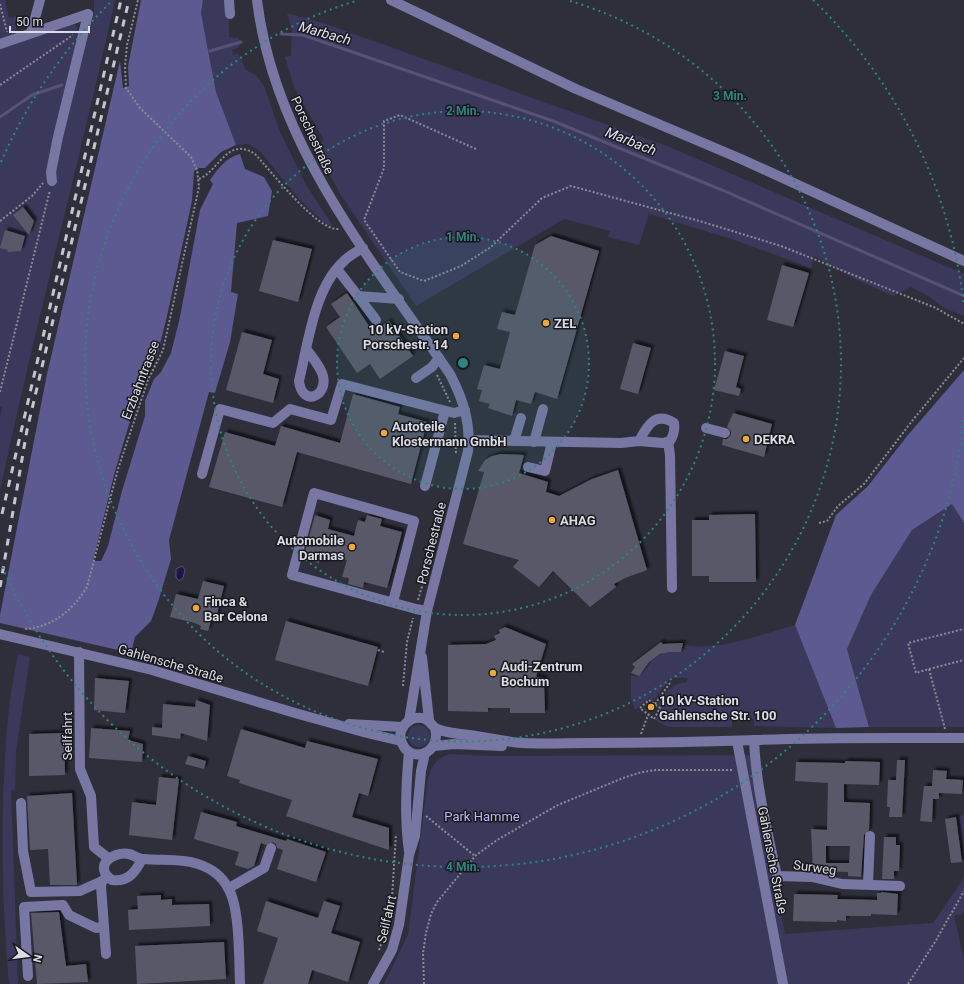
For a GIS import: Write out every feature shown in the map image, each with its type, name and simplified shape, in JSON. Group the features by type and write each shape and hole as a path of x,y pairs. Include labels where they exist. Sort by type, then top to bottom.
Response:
{"street":[{"path":"31,33 40,0"},
{"path":"229,0 230,14"},
{"name":"Porschestraße","path":"257,0 266,52 294,130 322,183 351,229 439,358 458,390 468,424 469,440 465,463 427,611 421,653 406,724"},
{"path":"391,0 576,89 740,159 964,261"},
{"path":"4,42 88,14 52,177"},
{"path":"307,350 316,310 326,284 343,261 363,248"},
{"path":"336,269 376,320"},
{"path":"358,296 399,299"},
{"path":"416,378 432,367 439,358"},
{"path":"202,474 220,409 273,423 290,409 331,420 342,384 450,412 465,410"},
{"path":"534,442 543,409"},
{"path":"425,486 450,412"},
{"path":"514,442 521,418"},
{"path":"638,441 648,425 654,420 668,420 674,423 675,429 673,436 668,442 670,455 672,588"},
{"path":"706,428 725,433"},
{"path":"469,440 514,442 668,442"},
{"path":"528,467 545,471 552,442"},
{"path":"393,602 414,521 314,493 292,575 393,602 416,608 427,611"},
{"name":"Gahlensche Straße","path":"0,634 152,670 295,714 334,723 367,733 401,740"},
{"name":"Seilfahrt","path":"79,652 80,769 91,796 94,847 108,858"},
{"name":"Porschestraße","path":"421,653 432,724"},
{"name":"Gahlensche Straße","path":"334,723 406,724 419,718 450,733 523,743 639,743 754,740 964,738"},
{"path":"406,724 401,740 409,752 417,754 425,753 434,746 437,734 432,724"},
{"name":"Surweg","path":"754,740 764,817 777,876 812,877 842,884 900,886"},
{"name":"Gahlensche Straße","path":"738,741 784,984"},
{"name":"Gahlensche Straße","path":"434,746 454,744 508,746 523,743"},
{"name":"Seilfahrt","path":"409,752 406,827 409,855"},
{"name":"Seilfahrt","path":"373,984 395,941 402,910 409,855 415,836 421,771 425,753"},
{"path":"21,803 23,851 31,892 80,891 105,879 126,879 137,870 142,860"},
{"path":"868,884 870,836"},
{"path":"228,888 264,868 271,848"},
{"path":"106,954 103,927 104,871 108,858 119,854 131,854 142,860 177,860 197,864 211,869 228,888 235,910 240,984"},
{"path":"28,976 24,907 63,905 69,915 96,928 103,927"}],"path":[{"name":"Erzbahntrasse","path":"21,629 41,626 52,622 72,607 87,587 95,562 118,469 148,380 163,350 196,205 199,179 191,157 140,108 126,88 125,66 127,45 138,0"},
{"path":"0,4 4,42"},
{"path":"0,85 84,27"},
{"path":"476,149 400,115 384,121 384,168 364,220 400,272 424,281 461,266 491,248 542,198 571,186 703,222 781,246 936,308 964,324"},
{"path":"199,179 212,171 221,158 236,149 248,150 256,154 315,219 334,230 351,229"},
{"path":"0,221 32,196 52,177"},
{"path":"0,392 52,177"},
{"path":"819,523 827,521 838,506 864,484 912,421 964,358"},
{"path":"432,367 446,393 456,453"},
{"path":"403,687 407,642 424,579"},
{"path":"964,629 908,643 916,673 964,660"},
{"path":"378,650 384,652"},
{"path":"929,669 945,726 944,738"},
{"path":"655,704 670,682"},
{"path":"649,700 660,708 654,719 648,715 640,708 649,700"},
{"path":"639,743 642,729 648,715"},
{"path":"424,984 423,953 431,914 446,890 476,856 510,831 543,812 623,778 656,770 743,770"},
{"path":"418,810 476,856"},
{"path":"392,899 396,830"},
{"path":"908,984 935,942 964,891"},
{"path":"379,952 384,938"}],"green space":[{"path":"0,0 5,0 9,18 18,16 15,34 0,40"},
{"path":"94,0 115,0 0,490 0,418 2,407 0,406 0,49 71,22 77,27 78,36 69,71 78,71 94,11"},
{"path":"203,0 228,0 229,37 238,38 241,42 238,48 232,50 233,55 238,53 246,70 256,75 264,86 280,132 306,185 333,226 327,225 300,200 259,150 248,144 236,145 216,92 201,13"},
{"path":"287,13 323,23 667,146 964,274 964,316 942,307 930,297 911,287 893,296 851,277 814,256 811,268 735,240 649,214 639,245 608,237 610,231 564,219 416,306 341,195 316,150 321,146 323,138 294,87 285,57 291,56 292,30"},
{"path":"952,504 964,523 964,727 869,727 847,649 871,595 912,530"},
{"path":"795,625 836,728 754,726 754,719 732,719 732,727 668,727 655,720 661,707 658,704 664,695 673,686 687,682 687,678 670,678 653,701 649,698 635,710 631,699 631,675 638,677 646,666 656,657 668,652 683,652 685,645 698,647 725,644"},
{"path":"18,654 30,657 16,751 15,790 11,790 18,984 9,984 4,918 2,851 5,750 11,693"},
{"path":"419,725 427,728 430,736 427,744 419,747 411,744 408,736 411,728"},
{"name":"Park Hamme","path":"451,754 490,756 751,755 769,862 785,934 933,923 964,878 964,911 962,914 954,916 964,960 964,984 384,984 408,935 428,779 435,763"},
{"path":"964,814 964,854 959,817"}],"shaded area":[{"path":"141,0 203,0 201,13 216,92 236,145 221,152 205,168 199,168 194,171 192,201 158,352 148,371 133,411 115,471 93,561 101,561 108,546 122,491 145,416 145,401 154,379 161,372 171,353 180,317 200,210 213,184 210,180 226,161 240,154 245,169 264,177 272,191 268,216 237,223 231,292 238,294 230,342 215,393 209,392 169,540 171,559 158,602 151,621 135,637 131,653 0,623 0,615 47,374 120,61 123,88 129,86 128,66"},
{"path":"964,370 964,523 952,504 912,530 871,595 847,649 869,727 836,728 795,625 836,515 868,486 908,435"},
{"path":"182,566 185,570 183,578 179,581 176,577 176,569"}],"building":[{"path":"23,207 34,221 29,235 13,215"},
{"path":"5,230 25,236 21,251 7,252 8,250 0,248"},
{"name":"ZEL","path":"551,236 599,251 557,399 535,392 531,404 516,400 512,416 488,408 490,404 479,401 482,390 477,389 484,365 500,369 510,332 497,329 502,312 515,315 535,245"},
{"path":"273,240 312,249 298,302 259,291"},
{"path":"782,265 809,273 793,327 767,320"},
{"path":"347,293 373,332 389,321 413,356 380,379 370,364 357,373 326,327 340,317 331,304"},
{"path":"242,332 272,340 263,374 279,379 273,403 226,390"},
{"path":"633,343 651,348 638,394 620,389"},
{"path":"725,351 744,356 736,387 741,389 739,396 714,390"},
{"path":"353,394 400,407 398,414 427,422 411,484 297,452 282,507 209,487 225,432 275,446 281,426 340,443"},
{"name":"DEKRA","path":"733,413 772,424 764,457 722,445 723,439 727,439 731,435 731,431 727,427"},
{"name":"AHAG","path":"501,454 524,455 519,473 548,482 546,492 559,496 592,479 618,470 647,570 625,578 614,584 616,587 590,607 553,571 539,587 513,567 519,560 463,544 484,472 478,471 485,460 492,456"},
{"path":"755,514 756,582 709,582 709,576 692,576 692,520 709,520 709,515"},
{"name":"Automobile Darmas","path":"315,515 330,520 328,529 354,536 358,520 365,522 367,515 382,519 380,526 402,532 387,588 364,582 363,588 348,584 349,578 342,577 347,560 321,553 319,563 303,559"},
{"name":"Finca & Bar Celona","path":"203,581 224,586 216,618 212,617 208,631 200,629 201,626 195,623 170,617 176,594 198,599"},
{"path":"286,621 378,647 368,686 275,660"},
{"name":"Audi-Zentrum Bochum","path":"505,627 546,644 536,677 544,678 545,713 510,713 510,708 488,708 488,712 448,711 448,645 486,644 496,640 494,636 500,633 499,630"},
{"path":"661,642 663,644 683,643 681,652 660,654 649,662 639,676 631,673 635,667 632,664"},
{"path":"95,678 129,681 125,713 94,710"},
{"path":"196,700 210,705 207,741 181,733 180,739 152,735 152,727 162,728 163,704 195,707"},
{"path":"91,728 130,731 128,740 143,744 142,762 89,758"},
{"path":"241,729 305,748 307,741 378,759 368,796 359,793 352,817 389,828 389,850 286,816 292,800 239,783 240,780 227,776"},
{"path":"64,733 65,775 29,776 29,734"},
{"path":"188,756 206,761 204,769 185,764"},
{"path":"897,760 905,760 902,817 889,817 890,807 887,807 888,780 896,780"},
{"path":"845,761 880,762 879,785 844,784 844,802 870,803 869,830 864,835 861,877 848,876 848,872 813,871 811,829 827,830 828,783 795,781 796,762 845,763","holes":["826,846 850,846 849,863 826,863"]},
{"path":"933,770 947,771 946,779 963,780 962,794 939,793 939,799 933,799 932,822 920,821 924,786 932,786"},
{"path":"159,777 179,779 172,840 129,835 132,802 156,805"},
{"path":"72,793 77,885 50,885 48,849 30,850 27,796"},
{"path":"201,812 237,822 236,826 286,841 287,839 326,852 316,882 277,869 283,850 277,848 276,844 273,842 266,845 261,843 254,866 248,869 235,865 239,852 194,839"},
{"path":"956,817 962,862 951,863 945,819"},
{"path":"884,837 896,837 896,845 900,845 899,871 894,871 894,879 882,879"},
{"path":"877,893 898,894 897,915 871,914 871,916 846,916 846,921 837,920 837,922 793,921 794,894 838,895 837,899 877,900"},
{"path":"161,895 161,900 172,899 172,905 209,904 210,926 129,930 128,910 138,909 137,896"},
{"path":"266,901 318,918 324,901 340,906 331,933 360,942 348,982 312,970 308,984 263,984 278,938 257,931"},
{"path":"59,912 66,966 86,964 88,982 37,984 31,913"},
{"path":"224,942 226,979 137,984 135,946"}],"waterway":[{"name":"Marbach","path":"281,34 303,35 553,121 722,190 964,296"},
{"name":"Marbach","path":"210,51 241,42"},
{"name":"Marbach","path":"0,117 32,95 62,85"}],"railway":[{"path":"2,514 121,0"},
{"path":"0,587 27,430 129,0"}],"place":[{"name":"ZEL","path":"546,323"},
{"name":"10 kV-Station Porschestr. 14","path":"456,336"},
{"name":"Autoteile Klostermann GmbH","path":"384,433"},
{"name":"DEKRA","path":"746,439"},
{"name":"AHAG","path":"552,520"},
{"name":"Automobile Darmas","path":"352,547"},
{"name":"Finca & Bar Celona","path":"196,608"},
{"name":"Audi-Zentrum Bochum","path":"493,673"},
{"name":"10 kV-Station Gahlensche Str. 100","path":"651,707"}]}
